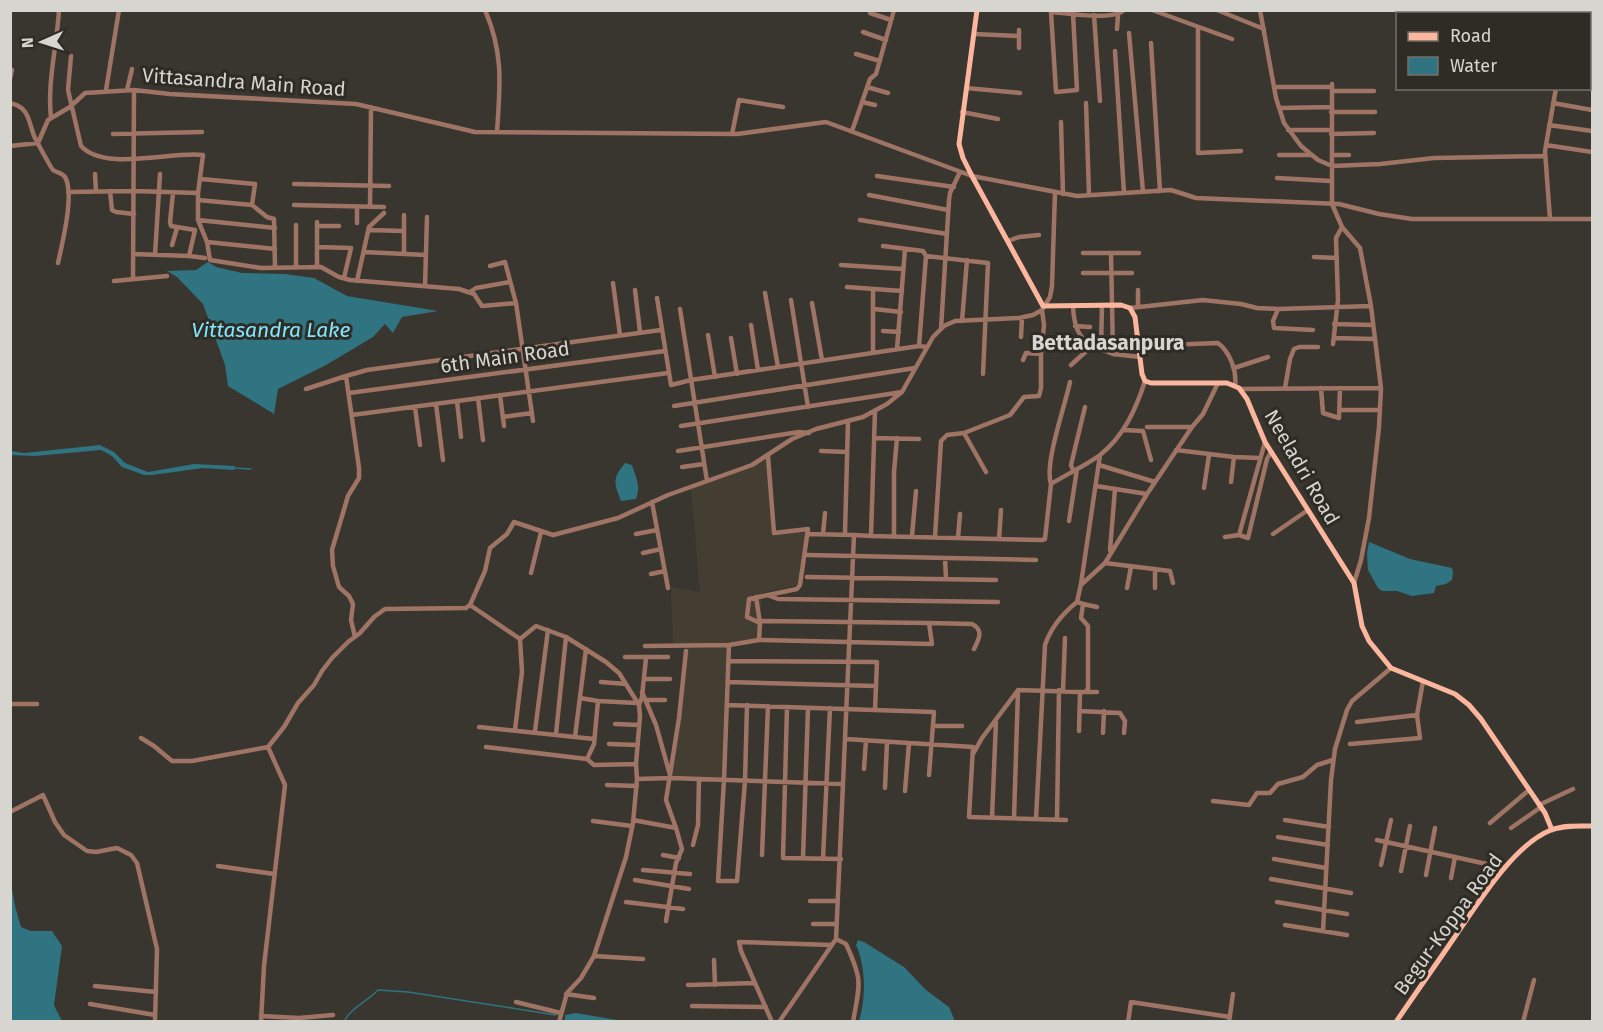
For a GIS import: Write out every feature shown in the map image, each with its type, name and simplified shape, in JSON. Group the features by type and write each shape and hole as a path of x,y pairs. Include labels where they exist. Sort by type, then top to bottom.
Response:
{"main road":[{"path":"977,10 959,144 972,176 1043,308 1073,305 1112,305 1130,308 1135,317 1145,381 1151,383 1218,383 1238,388"},
{"name":"Neeladri Road","path":"1238,388 1247,399 1265,442 1354,583 1362,626 1369,640 1391,668 1455,694 1469,705 1540,806 1552,830"},
{"name":"Begur-Koppa Road","path":"1396,1022 1486,891 1528,845 1552,830 1593,826"}],"street":[{"path":"38,143 46,123 51,118 50,88 58,39 59,10"},
{"path":"106,90 119,10"},
{"path":"485,10 501,66 497,132"},
{"path":"852,131 867,87 876,74 894,10"},
{"path":"1076,13 1077,90 1056,92 1051,12 1056,12 1118,15 1124,10"},
{"path":"1152,10 1232,39"},
{"path":"1217,10 1264,29"},
{"path":"1260,10 1274,87 1288,130 1312,155 1332,166 1434,158 1545,156"},
{"path":"870,13 891,20"},
{"path":"1098,14 1100,101"},
{"path":"1117,29 1118,15"},
{"path":"1198,27 1198,153 1241,151"},
{"path":"863,32 886,40"},
{"path":"974,34 1018,33 1019,48"},
{"path":"1129,33 1143,192"},
{"path":"1151,43 1160,191"},
{"path":"1115,51 1124,193"},
{"path":"856,54 880,61"},
{"path":"71,56 68,90 81,146 87,152 104,158 202,155 204,158 198,193 198,220 207,242 210,260 257,268 317,267 357,281 470,292 476,288 510,282"},
{"path":"127,90 132,69"},
{"path":"10,79 12,70"},
{"path":"867,87 888,93"},
{"path":"1274,87 1332,87 1374,91"},
{"path":"1332,87 1332,204 1342,226 1360,248 1371,306 1381,388 1369,518 1354,583"},
{"path":"966,88 1020,93"},
{"path":"134,90 134,279"},
{"name":"Vittasandra Main Road","path":"51,118 73,105 85,93 134,90 345,103 470,131 732,134 826,122 972,176 1077,196 1171,190 1196,198 1332,204 1412,219 1593,219"},
{"path":"1550,219 1545,156 1556,90"},
{"path":"732,134 739,100 783,107"},
{"path":"862,102 875,105"},
{"path":"10,103 21,106 26,111 38,143 52,168 65,177 69,204 58,263"},
{"path":"1086,103 1089,195"},
{"path":"1553,103 1593,110"},
{"path":"370,207 371,107"},
{"path":"1279,108 1375,112"},
{"path":"962,112 998,119"},
{"path":"1060,122 1063,194"},
{"path":"1549,125 1593,131"},
{"path":"1288,130 1374,133"},
{"path":"113,134 202,132"},
{"path":"10,146 38,143"},
{"path":"1546,145 1593,152"},
{"path":"1279,156 1312,155"},
{"path":"1332,155 1348,155"},
{"path":"941,329 950,193 960,172"},
{"path":"94,174 96,191"},
{"path":"155,255 160,174"},
{"path":"877,176 954,187"},
{"path":"1277,178 1331,181"},
{"path":"201,179 255,184 252,205"},
{"path":"294,184 389,186"},
{"path":"110,191 112,210 134,214"},
{"path":"68,192 198,193"},
{"path":"141,738 172,761 192,761 267,747 284,728 298,703 314,685 322,671 374,616 385,609 466,608 470,605 485,571 489,548 507,534 514,522 553,535 618,518 652,502 752,465 786,443 816,429 848,422 875,411 902,392 927,347 941,329 955,321 1022,318 1043,308 1050,297 1052,286 1055,192"},
{"path":"173,193 171,226 195,230 189,256"},
{"path":"869,195 948,210"},
{"path":"198,200 252,205 267,217 274,219 275,268"},
{"path":"294,205 370,207 384,210 369,227 357,281"},
{"path":"357,207 357,223"},
{"path":"404,215 404,254"},
{"path":"425,286 427,217"},
{"path":"198,220 275,228"},
{"path":"860,220 947,234"},
{"path":"875,229 877,223"},
{"path":"317,267 317,224 339,226"},
{"path":"296,225 296,267"},
{"path":"1342,226 1336,235 1338,300 1333,341 1374,339"},
{"path":"172,245 177,228"},
{"path":"369,230 404,231"},
{"path":"1008,241 1019,237 1039,235"},
{"path":"207,242 275,249"},
{"path":"883,246 923,251 926,256 919,346"},
{"path":"317,247 351,248 344,278"},
{"path":"897,349 905,249"},
{"path":"364,252 426,255"},
{"path":"1083,253 1139,253"},
{"path":"1111,253 1113,354"},
{"path":"133,254 205,258"},
{"path":"926,256 988,262 983,374"},
{"path":"1314,257 1336,258"},
{"path":"962,321 967,260"},
{"path":"490,266 505,262 516,303 533,421"},
{"path":"841,265 903,269"},
{"path":"1083,273 1132,273"},
{"path":"114,280 167,276"},
{"path":"614,284 620,335"},
{"path":"847,287 902,291"},
{"path":"873,289 873,352"},
{"path":"635,290 640,332"},
{"path":"1138,290 1138,307"},
{"path":"470,292 482,306 516,303"},
{"path":"765,293 778,367"},
{"path":"657,298 671,385 873,352 927,347"},
{"path":"791,300 808,407"},
{"path":"1130,308 1203,300 1278,309 1371,306"},
{"path":"812,303 822,360"},
{"path":"1073,305 1075,326 1081,336 1092,346 1113,354 1140,357"},
{"path":"1101,349 1102,305"},
{"path":"935,537 941,441 947,435 964,433 1010,415 1024,397 1039,396 1043,308"},
{"path":"680,309 707,481"},
{"path":"874,309 900,312"},
{"path":"1278,309 1273,321 1274,328 1313,330"},
{"path":"1021,337 1022,318"},
{"path":"1334,324 1373,325"},
{"path":"751,325 758,370"},
{"path":"1075,326 1090,327"},
{"path":"306,389 367,370 661,330"},
{"path":"883,331 899,332"},
{"path":"708,335 715,377"},
{"path":"731,338 737,374"},
{"path":"1139,346 1218,343 1223,347 1234,368 1238,388 1381,388"},
{"path":"1071,365 1092,346"},
{"path":"1285,388 1294,349 1318,347"},
{"name":"6th Main Road","path":"349,393 664,351"},
{"path":"1023,360 1026,353 1041,354"},
{"path":"1234,368 1269,357"},
{"path":"674,406 915,368"},
{"path":"352,415 668,373"},
{"path":"346,376 359,478 348,496 332,550 333,566 339,586 353,604 351,620 355,637"},
{"path":"1051,484 1100,455 1124,430 1133,414 1145,381"},
{"path":"807,534 1045,539 1051,484 1048,476 1070,382"},
{"path":"1081,584 1105,563 1147,494 1208,406 1218,383"},
{"path":"1321,388 1323,413 1339,418 1340,388"},
{"path":"681,426 902,392"},
{"path":"500,395 504,426"},
{"path":"478,398 483,440"},
{"path":"457,401 461,436"},
{"path":"436,404 443,460"},
{"path":"415,407 420,445"},
{"path":"1069,521 1075,470 1071,465 1085,407"},
{"path":"1341,410 1380,410"},
{"path":"871,536 875,411"},
{"path":"503,417 532,413"},
{"path":"845,534 848,422"},
{"path":"1147,427 1192,427"},
{"path":"1124,430 1143,431 1150,460"},
{"path":"678,451 799,432 809,433"},
{"path":"964,433 986,472"},
{"path":"874,438 919,439"},
{"path":"894,536 894,472 897,438"},
{"path":"1239,535 1265,442"},
{"path":"1176,450 1209,455 1260,458"},
{"path":"821,451 847,452"},
{"path":"1225,537 1239,535 1248,538 1267,459 1272,452"},
{"path":"1079,731 1082,692 1089,685 1088,626 1081,618 1081,584 1100,455"},
{"path":"1204,488 1209,455"},
{"path":"768,456 774,532 808,529 800,585 797,588 749,598 747,617 760,622 851,621 972,624 980,631 974,648"},
{"path":"1231,482 1234,457"},
{"path":"682,467 704,464"},
{"path":"1099,465 1155,482"},
{"path":"1096,486 1147,494"},
{"path":"1110,553 1115,489"},
{"path":"912,536 916,491"},
{"path":"652,502 668,588"},
{"path":"999,539 1001,510"},
{"path":"1273,534 1308,510"},
{"path":"823,534 825,513"},
{"path":"958,538 960,514"},
{"path":"636,534 657,530"},
{"path":"531,573 541,532"},
{"path":"779,1022 836,939 854,535"},
{"path":"643,553 661,549"},
{"path":"807,555 1036,560"},
{"path":"945,558 946,579"},
{"path":"1105,563 1170,571 1173,583"},
{"path":"1127,588 1131,567"},
{"path":"1155,570 1155,588"},
{"path":"651,574 665,571"},
{"path":"807,577 996,580"},
{"path":"767,595 778,599 998,602"},
{"path":"756,597 760,622 759,640"},
{"path":"1036,819 1042,689 1048,634 1064,612 1080,603 1097,607"},
{"path":"470,605 520,639"},
{"path":"645,646 729,645 759,640 932,644 929,623"},
{"path":"520,639 536,626 566,637 619,673 638,704"},
{"path":"535,731 548,630"},
{"path":"556,734 566,637"},
{"path":"1057,819 1065,638"},
{"path":"515,730 522,672 520,639"},
{"path":"729,645 718,881 724,882 737,881 745,781 747,705"},
{"path":"575,737 586,649"},
{"path":"666,921 674,873 682,849 666,800 671,778 686,651"},
{"path":"625,657 668,657"},
{"path":"558,1022 566,994 581,978 594,956 618,885 633,820 637,786 638,704 642,692 646,658"},
{"path":"729,661 878,663 875,710"},
{"path":"1323,931 1333,760 1347,710 1352,701 1391,668"},
{"path":"644,679 670,679"},
{"path":"1350,744 1420,738 1417,715 1423,681"},
{"path":"601,682 626,684"},
{"path":"728,682 876,686"},
{"path":"1018,690 1097,692"},
{"path":"973,754 1018,690"},
{"path":"1014,818 1018,690"},
{"path":"642,692 656,725 671,778"},
{"path":"580,698 638,704"},
{"path":"646,700 665,700"},
{"path":"588,759 593,747 598,701"},
{"path":"10,704 36,704"},
{"path":"727,705 934,712 929,775"},
{"path":"762,855 768,706"},
{"path":"787,707 783,858 841,859"},
{"path":"803,858 808,708"},
{"path":"823,859 830,708"},
{"path":"1080,711 1120,713 1125,721 1124,733"},
{"path":"1103,733 1104,711"},
{"path":"1358,722 1417,715"},
{"path":"992,818 996,719"},
{"path":"615,724 639,725"},
{"path":"933,726 962,726"},
{"path":"479,727 535,731 594,739"},
{"path":"845,739 973,747 969,817 1066,820"},
{"path":"864,769 866,740"},
{"path":"885,788 887,742"},
{"path":"905,791 909,743"},
{"path":"609,744 638,746"},
{"path":"267,747 285,785 264,966 261,1019 333,1015"},
{"path":"486,747 588,759 594,765 636,764"},
{"path":"1213,801 1249,805 1257,793 1270,793 1278,784 1303,777 1317,765 1333,760"},
{"path":"637,779 671,778 843,784"},
{"path":"693,845 698,825 699,779"},
{"path":"607,785 637,786"},
{"path":"1511,828 1540,806 1573,789"},
{"path":"1490,823 1529,790"},
{"path":"10,812 43,795 55,822 64,835 87,851 96,852 117,848 131,855 137,863 157,949 155,1022"},
{"path":"633,820 676,828"},
{"path":"1285,820 1329,826"},
{"path":"1381,866 1391,820"},
{"path":"593,822 632,826"},
{"path":"1401,871 1410,826"},
{"path":"1426,875 1435,828"},
{"path":"1278,837 1328,845"},
{"path":"1377,840 1505,868"},
{"path":"663,855 679,858"},
{"path":"1451,878 1455,857"},
{"path":"1274,859 1326,868"},
{"path":"219,866 274,874"},
{"path":"643,870 690,874"},
{"path":"1271,879 1351,893"},
{"path":"635,880 689,889"},
{"path":"810,901 838,901"},
{"path":"626,902 683,909"},
{"path":"1277,903 1347,914"},
{"path":"813,924 837,924"},
{"path":"1285,925 1347,935"},
{"path":"836,939 846,944 859,975 860,983 853,1022"},
{"path":"772,1022 739,942 832,945"},
{"path":"594,956 642,959"},
{"path":"714,960 715,986"},
{"path":"1523,1022 1534,980"},
{"path":"688,985 715,986 755,983"},
{"path":"96,986 156,992"},
{"path":"566,994 594,998"},
{"path":"1128,1022 1131,1002 1229,1019 1233,994"},
{"path":"516,1002 561,1013"},
{"path":"90,1004 155,1015"},
{"path":"692,1006 766,1007"}],"shaded area":[{"path":"768,456 771,533 808,529 798,585 762,593 759,640 729,645 724,780 671,778 686,646 673,646 671,587 700,592 691,487"}],"water":[{"name":"Vittasandra Lake","path":"208,262 216,267 242,273 285,274 314,278 347,296 438,311 402,317 393,333 385,324 373,337 326,365 278,389 274,414 228,386 225,365 203,304 177,277 167,271 196,270"},
{"path":"100,445 114,452 125,463 148,472 194,464 235,466 234,470 203,468 144,475 122,467 112,456 101,450 35,456 11,455 11,451 24,453"},
{"path":"625,463 632,465 638,490 636,499 621,501 616,477"},
{"path":"1369,542 1410,559 1452,568 1452,580 1436,586 1434,593 1412,596 1397,591 1382,591 1368,570"},
{"path":"10,877 21,927 31,931 52,931 62,946 54,1005 62,1021 11,1021"},
{"path":"858,940 904,967 926,990 949,1007 955,1021 859,1021 864,983 862,963 856,945"},
{"path":"576,1013 623,1021 565,1021 565,1015"}],"waterway":[{"path":"234,468 251,469"},
{"path":"344,1022 350,1013 378,990 408,992 556,1015"}],"district":[{"name":"Bettadasanpura","path":"1108,343"}]}
